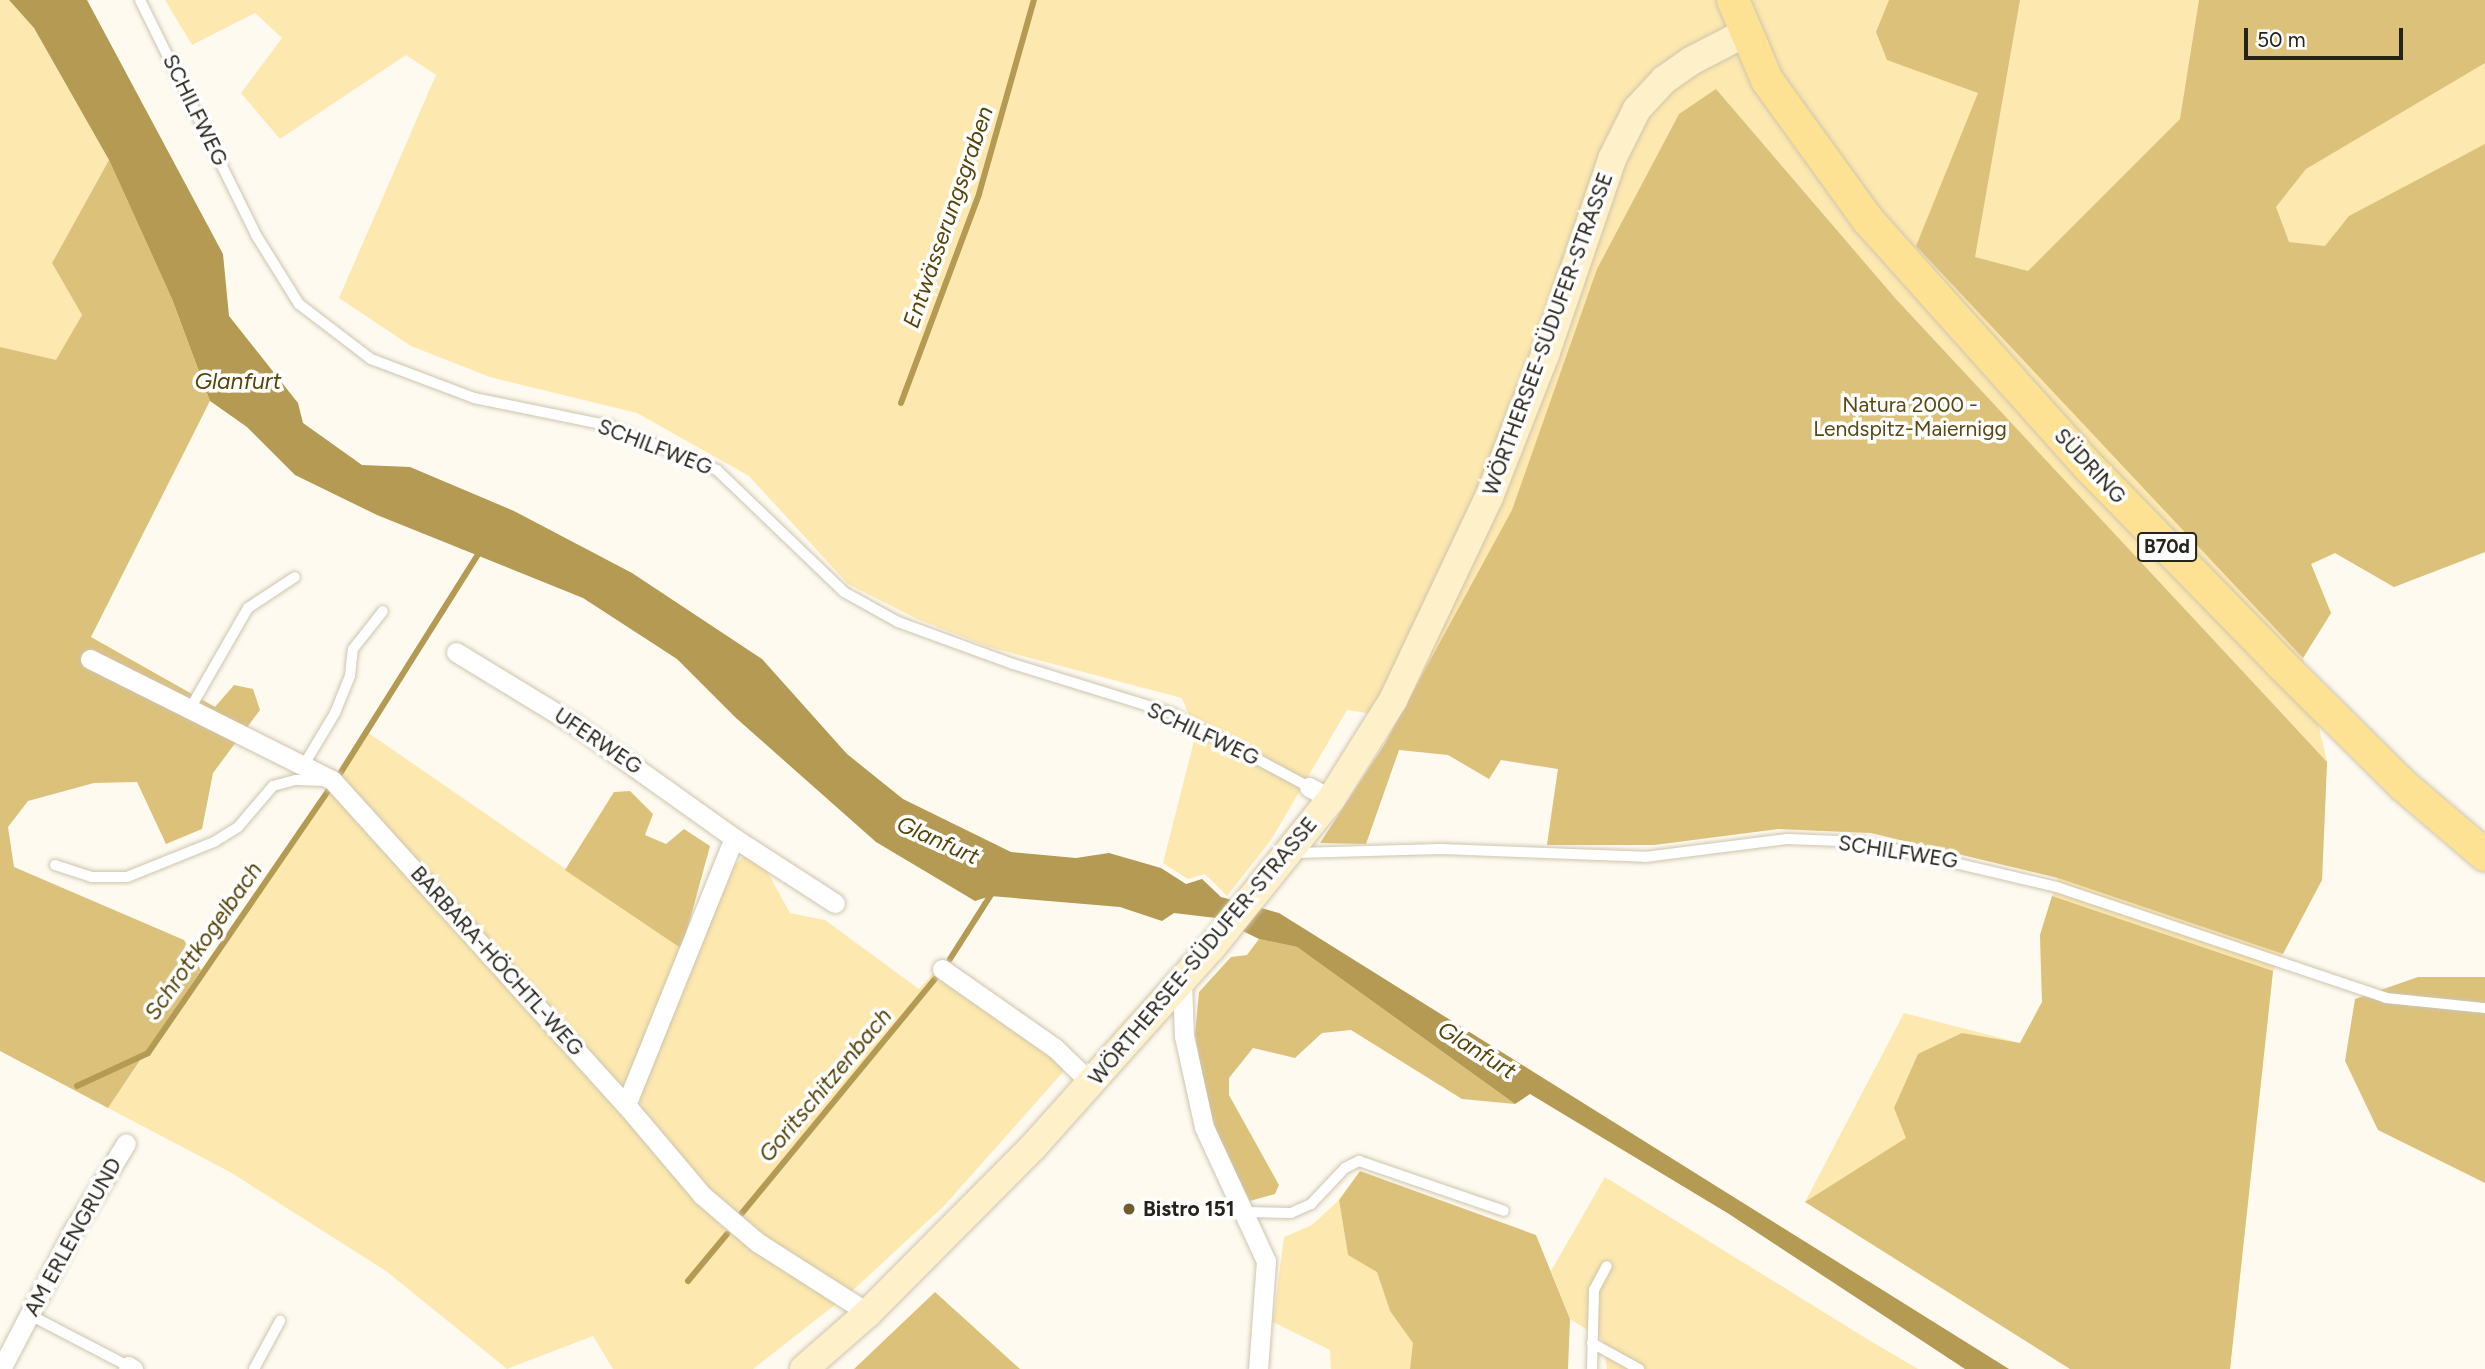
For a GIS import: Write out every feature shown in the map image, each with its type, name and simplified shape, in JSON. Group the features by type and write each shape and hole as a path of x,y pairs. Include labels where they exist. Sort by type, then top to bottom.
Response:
{"main road":[{"name":"B70d","path":"1733,0 1745,33"},
{"name":"WÖRTHERSEE-SÜDUFER-STRASSE","path":"804,1369 869,1313 1091,1083 1292,853 1320,793 1393,700 1489,497 1545,355 1612,159 1637,108 1682,67 1745,33"},
{"name":"SÜDRING","path":"1745,33 1767,80 1868,220 2088,466 2347,729 2485,855"}],"street":[{"name":"UFERWEG","path":"456,652 589,733 734,838 835,903"},
{"name":"BARBARA-HÖCHTL-WEG","path":"90,659 305,763 332,780 626,1105 657,1144 729,1220 869,1313"},
{"path":"626,1105 734,838"},
{"path":"942,969 1055,1048 1091,1083"},
{"path":"1182,982 1184,1036 1204,1126 1246,1212 1266,1261 1258,1369"},
{"name":"AM ERLENGRUND","path":"1,1369 74,1229 126,1143"}],"lane":[{"name":"SCHILFWEG","path":"140,0 256,235 299,304 371,359 474,398 610,426 717,470 844,592 898,622 1013,664 1171,713 1320,793"},
{"path":"191,707 248,608 295,577"},
{"path":"305,763 340,701 350,676 353,649 383,611"},
{"path":"55,865 91,877 127,877 214,842 238,827 273,786 296,780 332,780"},
{"name":"SCHILFWEG","path":"1292,853 1441,849 1645,857 1787,839 1865,842 2057,887 2386,998 2485,1008"},
{"path":"1246,1212 1291,1213 1311,1205 1345,1168 1359,1161 1504,1211"},
{"path":"1592,1369 1594,1290 1607,1266"},
{"path":"30,1315 131,1368"},
{"path":"254,1369 280,1321"},
{"path":"1592,1343 1639,1369"}],"green space":[{"path":"0,0 9,0 34,28 109,160 52,263 82,315 56,361 0,402"},
{"name":"Natura 2000 - Lendspitz-Maiernigg","path":"165,0 2485,0 2485,552 2394,587 2335,553 2311,564 2331,613 2303,658 2327,762 2322,880 2273,971 2230,1369 2070,1369 1805,1202 1904,1013 2020,1043 2042,1002 2040,935 2058,878 1871,833 1778,829 1654,845 1547,845 1558,768 1451,726 1347,710 1271,840 1227,896 1205,874 1188,879 1163,863 1196,733 1182,698 989,647 917,619 848,584 749,476 637,413 490,377 411,346 339,298 436,75 406,55 280,139 241,93 282,38 255,13 192,45"},
{"path":"1889,0 2020,0 1975,257 2028,271 2180,119 2199,0 2485,0 2485,63 2306,169 2276,207 2289,242 2325,246 2349,216 2485,144 2485,552 2394,587 2335,553 2311,564 2331,613 2303,658 1916,246 1978,93 1887,60 1876,32"},
{"path":"1716,89 1895,298 2327,762 2322,880 2283,954 2058,878 1871,833 1778,829 1654,845 1547,845 1558,769 1501,760 1489,779 1448,755 1399,750 1366,844 1320,843 1384,745 1512,510 1597,269 1679,114"},
{"path":"109,160 172,299 210,401 91,637 215,707 234,685 253,689 260,710 213,773 202,829 166,844 137,782 94,783 28,801 8,827 14,867 184,940 201,970 108,1108 0,1051 0,347 56,360 82,315 52,263"},
{"path":"367,732 682,949 619,1108 720,1225 836,1304 753,1369 613,1369 593,1336 507,1369 386,1271 230,1172 108,1108"},
{"path":"630,791 653,814 645,835 666,844 684,829 710,846 682,949 565,870 614,792"},
{"path":"747,853 763,864 790,913 825,920 919,989 935,971 1052,1055 1064,1071 944,1206 850,1293 735,1217 705,1189 642,1113 639,1093 729,871"},
{"path":"2052,896 2273,971 2230,1369 2070,1369 1805,1202 1906,1138 1894,1108 1918,1054 1962,1033 2020,1043 2042,1002 2040,935"},
{"path":"1259,939 1297,947 1515,1104 1462,1099 1351,1030 1322,1033 1295,1058 1253,1048 1229,1078 1229,1095 1279,1185 1275,1194 1250,1201 1211,1125 1195,1034 1199,992 1231,957 1247,955"},
{"path":"2418,977 2485,977 2485,1183 2378,1130 2345,1061 2355,999"},
{"path":"1360,1171 1536,1235 1570,1319 1568,1369 1410,1369 1413,1343 1390,1311 1377,1272 1348,1255 1339,1200"},
{"path":"1605,1177 1918,1369 1607,1369 1602,1339 1570,1319 1551,1271"},
{"path":"1339,1200 1348,1255 1377,1271 1390,1311 1414,1343 1410,1369 1331,1369 1330,1350 1273,1322 1284,1237 1312,1225"},
{"path":"935,1292 1020,1369 854,1369"}],"water":[{"name":"Glanfurt","path":"9,0 87,0 223,254 229,316 298,403 303,423 362,465 410,467 514,511 632,573 762,659 847,754 903,799 1011,852 1076,858 1109,853 1161,868 1186,884 1202,879 1221,897 1279,913 2009,1369 1965,1369 1729,1214 1530,1094 1515,1104 1297,947 1259,939 1216,918 1174,913 1162,921 1120,907 991,896 975,901 876,842 736,718 677,659 583,598 377,515 295,475 247,427 210,401 172,299 109,160 34,28"}],"waterway":[{"name":"Entwässerungsgraben","path":"901,403 979,194 1034,0"},
{"name":"Schrottkogelbach","path":"336,780 482,548"},
{"name":"Schrottkogelbach","path":"77,1086 148,1053 332,785"},
{"path":"950,959 994,890"},
{"name":"Goritschitzenbach","path":"742,1213 935,979"},
{"path":"688,1281 727,1234"}],"place":[{"name":"Bistro 151","path":"1129,1209"}]}
